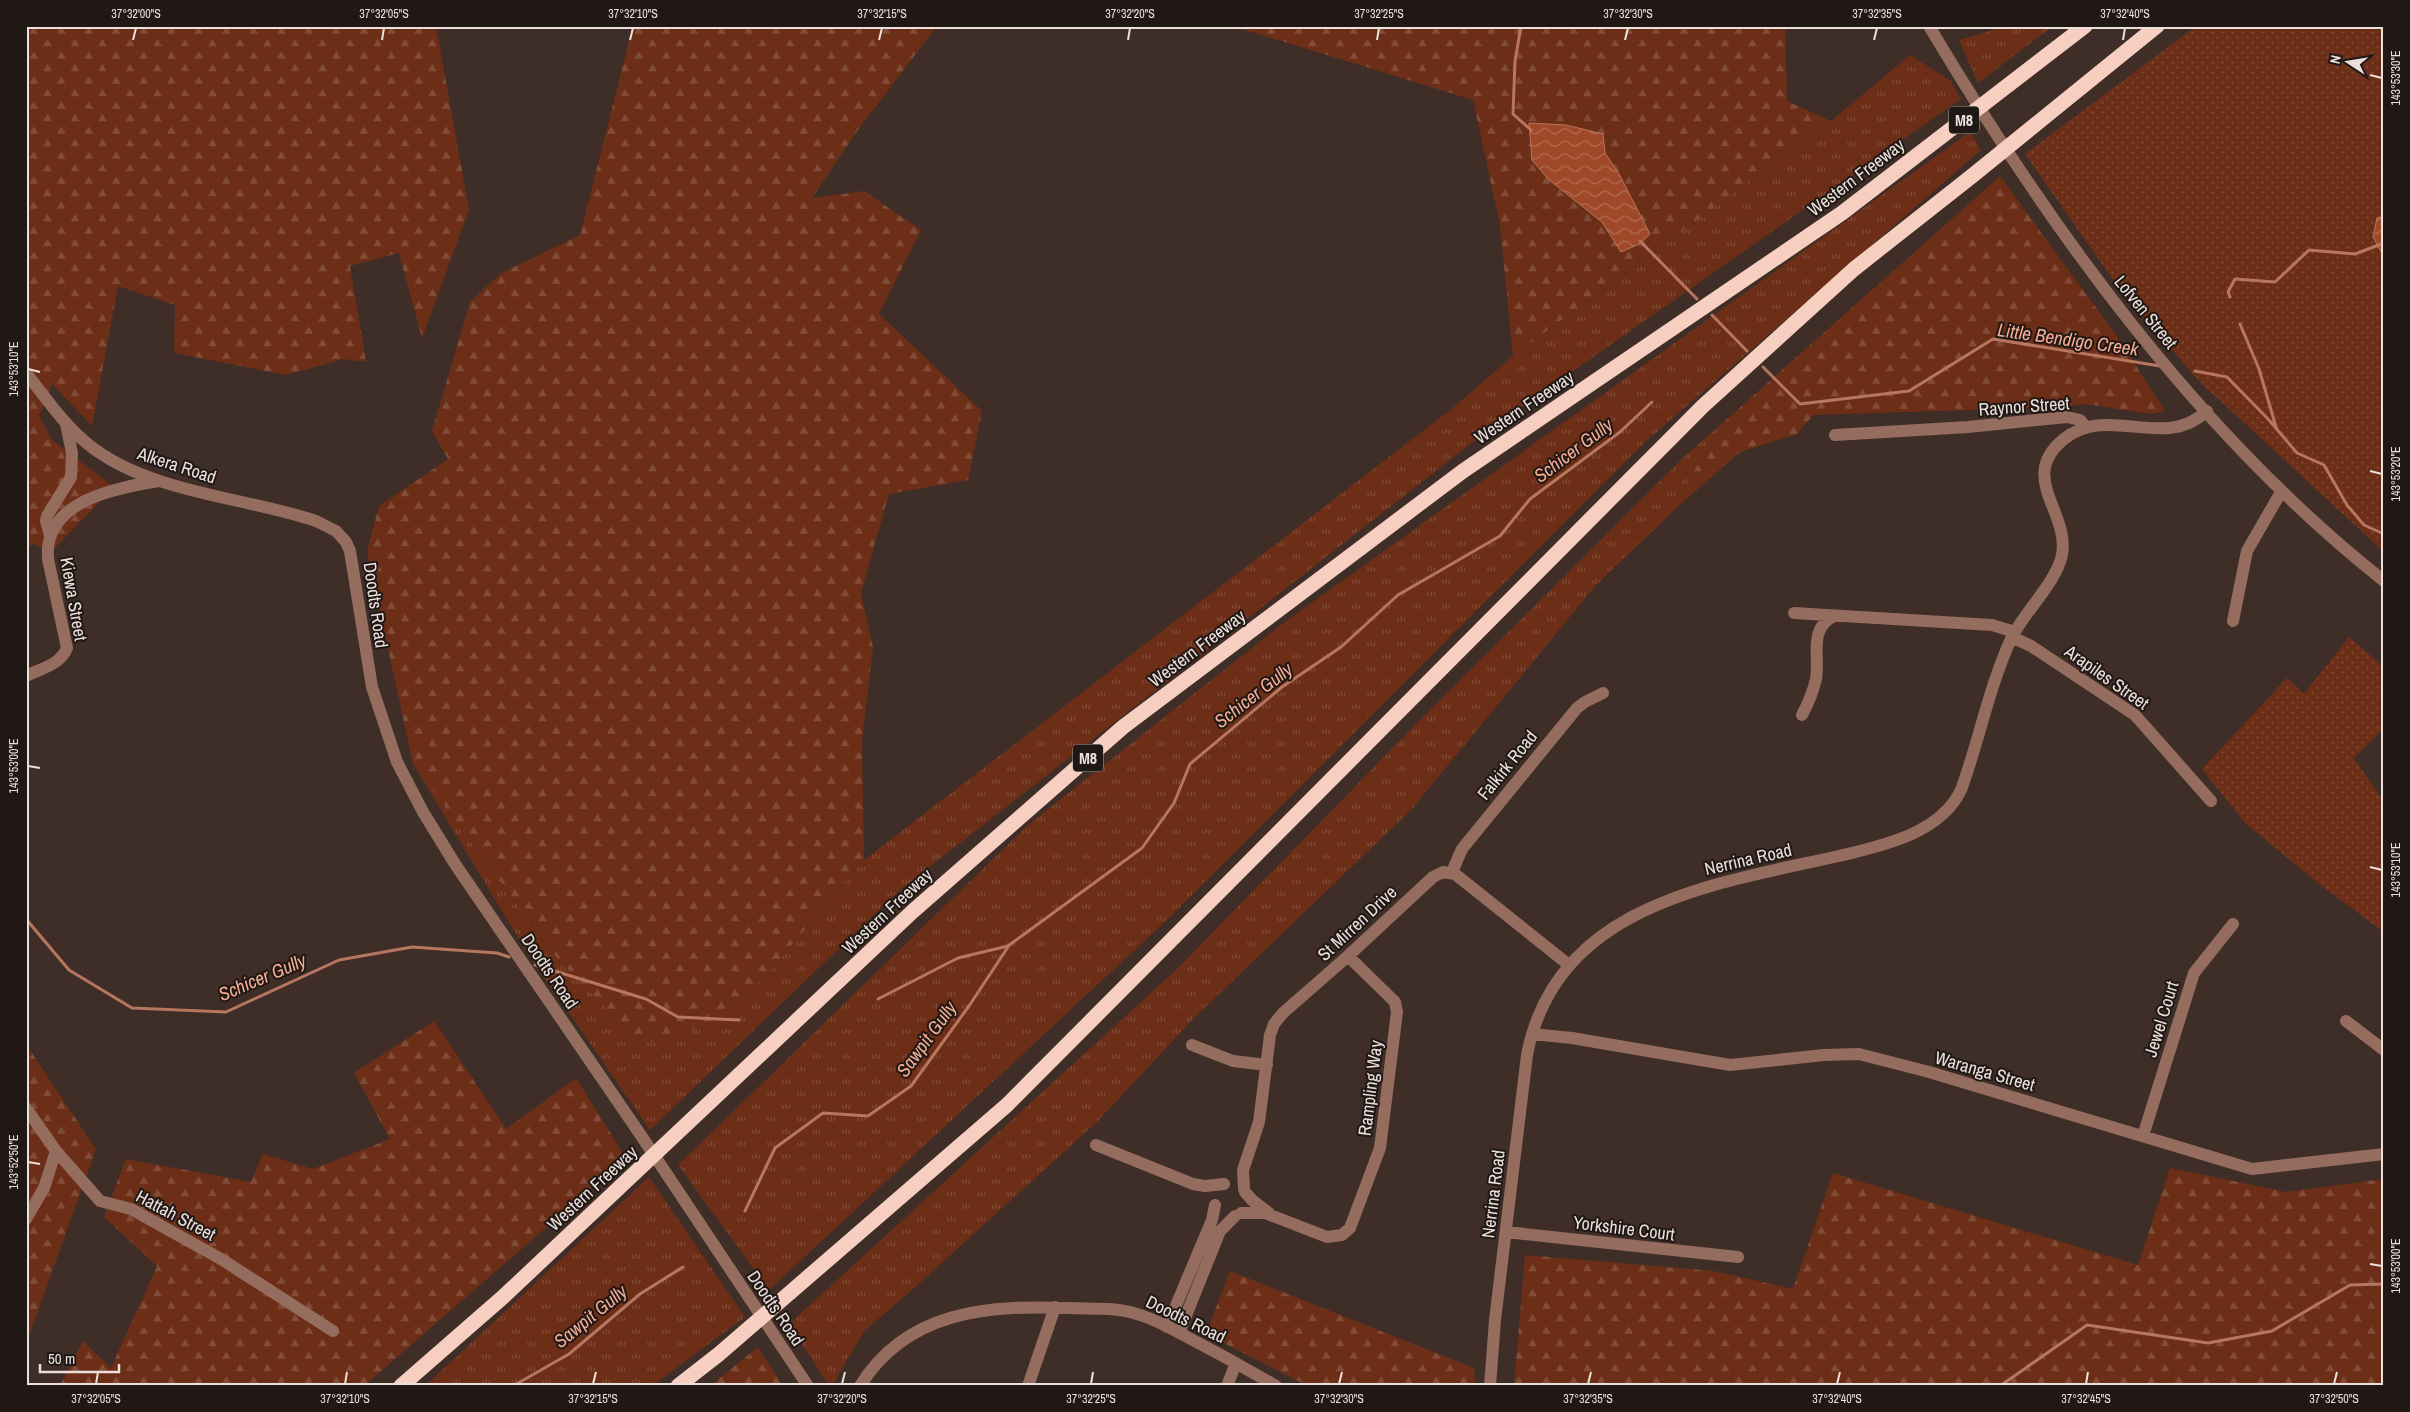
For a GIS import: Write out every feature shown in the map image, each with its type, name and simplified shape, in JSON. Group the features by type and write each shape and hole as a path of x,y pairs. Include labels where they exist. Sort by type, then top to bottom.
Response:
{"highway":[{"name":"Western Freeway","path":"401,1386 504,1297 912,912 1123,727 1463,472 1842,213 2086,26"},
{"path":"678,1386 719,1354 1006,1105 1703,406 1854,269 2157,26"}],"street":[{"name":"Lofven Street","path":"1929,26 2021,174 2126,316 2207,411 2282,492 2384,580"},
{"name":"Alkera Road","path":"26,373 66,424 90,446 110,460 161,480 316,521 330,528 346,542"},
{"name":"Raynor Street","path":"1835,436 2067,418 2079,420 2086,427 2112,424 2169,429 2190,424 2207,411"},
{"name":"Kiewa Street","path":"50,535 46,521 47,516 71,477 72,454 66,424"},
{"name":"Nerrina Road","path":"1490,1386 1527,1055 1533,1029 1549,992 1569,965 1610,928 1671,899 1702,888 1883,845 1937,819 1950,807 1961,790 2014,634 2054,574 2061,556 2061,535 2044,483 2046,463 2062,441 2086,427"},
{"name":"Kiewa Street","path":"26,676 53,665 64,656 67,648 48,559 50,535 54,525 63,515 83,502 128,486 161,480"},
{"path":"2233,622 2247,551 2282,492"},
{"name":"Doodts Road","path":"346,542 351,555 372,687 384,728 411,790 455,864 640,1134 808,1386"},
{"name":"Arapiles Street","path":"1794,613 1992,625 2014,634 2135,715 2211,801"},
{"path":"1802,715 1816,676 1818,631 1822,623 1834,616"},
{"name":"Falkirk Road","path":"1452,872 1462,849 1564,723 1581,704 1603,693"},
{"name":"St Mirren Drive","path":"1245,1191 1243,1173 1260,1117 1270,1035 1277,1020 1433,876 1443,872 1452,872"},
{"path":"1452,872 1569,965"},
{"name":"Jewel Court","path":"2143,1136 2194,973 2233,924"},
{"name":"Rampling Way","path":"1274,1216 1323,1236 1333,1237 1342,1235 1348,1230 1355,1219 1380,1148 1397,1012 1395,1002 1348,956"},
{"path":"2346,1021 2384,1050"},
{"name":"Waranga Street","path":"1533,1029 1572,1038 1730,1065 1824,1055 1859,1054 1929,1072 2235,1165 2258,1169 2384,1154"},
{"path":"1192,1045 1233,1061 1266,1065"},
{"name":"Hattah Street","path":"26,1108 56,1151 100,1201 131,1209 213,1254 333,1331"},
{"path":"1096,1145 1193,1184 1209,1186 1236,1184 1252,1200 1274,1216"},
{"name":"St Mirren Drive","path":"1225,1184 1250,1150"},
{"path":"26,1219 44,1188 56,1151"},
{"path":"1193,1184 1224,1215 1260,1212 1274,1216"},
{"path":"1167,1327 1212,1220 1216,1192 1225,1184"},
{"path":"1179,1333 1220,1231 1247,1204 1245,1191"},
{"name":"Yorkshire Court","path":"1506,1232 1738,1257"},
{"name":"Doodts Road","path":"860,1386 873,1366 914,1333 939,1320 993,1308 1127,1311 1179,1333 1276,1386"},
{"path":"1028,1386 1055,1308"},
{"path":"1226,1386 1236,1363"}],"green space":[{"path":"26,26 436,26 469,210 422,338 399,253 350,266 366,362 344,359 286,375 174,353 175,305 118,286 92,426 52,384 39,416 52,440 114,487 50,553 34,544 26,548"},
{"path":"633,26 937,26 855,134 812,198 864,191 921,230 879,314 982,411 968,480 889,494 861,593 873,647 862,741 864,860 760,982 711,1024 641,1044 557,958 413,764 367,551 379,506 448,459 432,431 470,302 500,274 580,235"},
{"path":"1233,26 1785,26 1787,101 1831,121 1513,356 1500,225 1473,100"},
{"path":"2008,26 2053,26 1978,83 1959,40"},
{"path":"2196,26 2384,26 2384,552 2201,383 2121,291 2025,154"},
{"path":"1910,55 1951,81 1961,99 1482,435 900,890 650,1130 527,952 413,764 557,958 760,982 864,860 1449,411 1513,356 1831,121"},
{"path":"1970,132 1981,150 1645,442 1166,921 769,1290 678,1165 1028,825 1286,621"},
{"path":"2000,176 2118,338 2165,411 2150,414 2087,404 2038,408 1813,415 1797,434 1740,452 1683,502 1686,483 1727,419"},
{"path":"1727,419 1686,483 1683,502 1596,585 1412,809 1194,1018 1097,1122 912,1290 864,1331 832,1386 829,1386 789,1324 1178,968 1411,729 1685,456"},
{"path":"2349,637 2384,667 2384,728 2354,758 2384,802 2384,932 2323,887 2246,824 2202,769 2287,678 2304,694"},
{"path":"434,1021 506,1129 576,1078 626,1158 364,1386 60,1386 83,1341 111,1368 157,1266 104,1217 126,1159 251,1182 263,1154 313,1169 390,1139 354,1073"},
{"path":"26,1044 96,1149 26,1344"},
{"path":"2170,1168 2286,1192 2384,1179 2384,1386 1514,1386 1525,1255 1714,1271 1793,1289 1833,1173 2138,1265"},
{"path":"649,1177 745,1317 652,1386 425,1386"},
{"path":"1230,1271 1474,1368 1475,1386 1308,1386 1206,1334"},
{"path":"758,1347 780,1382 778,1386 710,1386"}],"water":[{"path":"1529,123 1566,125 1603,134 1605,153 1619,174 1650,234 1639,244 1621,252 1602,222 1548,179 1532,160"},
{"path":"2384,216 2384,257 2373,237 2377,218"}],"waterway":[{"name":"Little Bendigo Creek","path":"1521,26 1515,61 1513,114 1531,130"},
{"name":"Little Bendigo Creek","path":"1640,241 1697,299"},
{"path":"2230,297 2228,292 2235,279 2275,282 2309,250 2355,254 2384,243"},
{"name":"Little Bendigo Creek","path":"1712,315 1747,351"},
{"path":"2240,324 2259,369 2276,427"},
{"name":"Little Bendigo Creek","path":"1763,367 1800,404 1909,391 1993,339 2160,366"},
{"name":"Little Bendigo Creek","path":"2195,371 2227,377 2269,420 2297,453 2324,465 2347,505 2364,525 2384,534"},
{"name":"Schicer Gully","path":"878,999 958,958 1008,946 1142,848 1174,803 1190,764 1282,687 1341,647 1398,595 1500,536 1530,499 1620,432 1652,402"},
{"name":"Schicer Gully","path":"26,919 69,970 132,1008 226,1012 339,960 412,947 497,953 509,957"},
{"name":"Sawpit Gully","path":"745,1211 775,1148 823,1113 868,1116 911,1086 969,1006 1008,947"},
{"name":"Schicer Gully","path":"535,965 646,999 678,1017 739,1020"},
{"name":"Sawpit Gully","path":"513,1386 569,1354 640,1294 683,1267"},
{"path":"2000,1386 2087,1325 2208,1343 2272,1331 2350,1285 2384,1284"}]}
